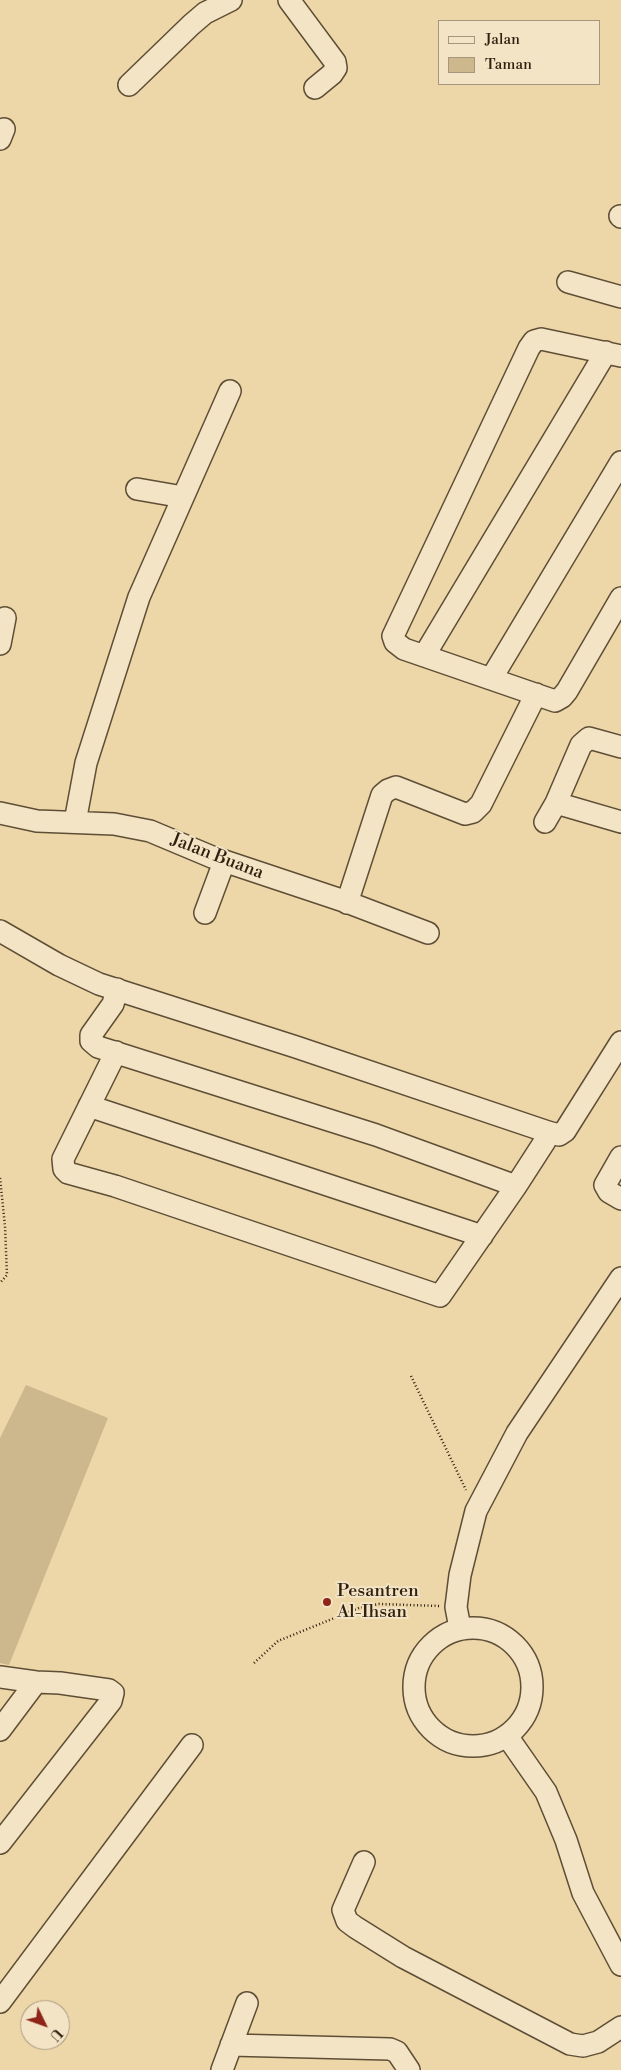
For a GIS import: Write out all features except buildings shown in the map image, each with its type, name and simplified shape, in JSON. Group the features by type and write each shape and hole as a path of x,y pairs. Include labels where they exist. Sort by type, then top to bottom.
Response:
{"street":[{"path":"129,85 205,13 231,0"},
{"path":"288,0 335,62 336,68 332,74 315,88"},
{"path":"568,282 621,297"},
{"path":"424,656 614,354 541,339 534,341 393,636 395,642 404,649 424,656 491,679 536,694 555,701 562,697 621,598"},
{"path":"75,822 86,763 139,597 230,391"},
{"path":"491,679 621,462"},
{"path":"137,489 183,497"},
{"path":"0,644 5,618"},
{"path":"347,903 382,796 388,790 396,787 465,814 473,812 481,804 536,694"},
{"path":"545,822 556,803 581,745 589,738 618,740"},
{"path":"556,803 621,822"},
{"name":"Jalan Buana","path":"0,813 37,821 114,824 150,830 224,862 347,903 428,933"},
{"path":"205,913 224,862"},
{"path":"0,931 59,965 98,984 296,1047 559,1135 565,1131 621,1042"},
{"path":"117,990 113,1004 91,1035 91,1040 98,1047 376,1135 516,1186"},
{"path":"116,1052 63,1159 64,1169 68,1173 115,1186 440,1296 516,1186 545,1141 548,1132"},
{"path":"89,1106 482,1236"},
{"path":"621,1157 605,1185 609,1192 621,1199"},
{"path":"460,1628 456,1607 460,1575 476,1511 517,1433 621,1278"},
{"path":"460,1628 484,1628 506,1636 522,1652 532,1674 532,1698 523,1719 507,1736 486,1746 462,1746 440,1738 423,1722 414,1700 414,1677 422,1655 439,1638 460,1628"},
{"path":"0,1677 60,1683 109,1690 113,1693 113,1696 0,1843"},
{"path":"0,1730 36,1682"},
{"path":"507,1736 546,1792 566,1840 583,1894 621,1965"},
{"path":"0,2002 192,1745"},
{"path":"364,1862 344,1910 348,1921 355,1927 403,1957 570,2044 583,2046 598,2042 621,2027"},
{"path":"222,2070 247,2003"},
{"path":"231,2045 390,2049 397,2052 409,2070"}],"path":[{"path":"0,1178 5,1226 7,1275 0,1283"},
{"path":"411,1376 476,1511"},
{"path":"254,1663 278,1641 359,1608 379,1604 456,1607"}],"green space":[{"path":"26,1385 108,1418 9,1665 0,1663 0,1438"}],"place":[{"name":"Pesantren Al-Ihsan","path":"327,1602"}]}
